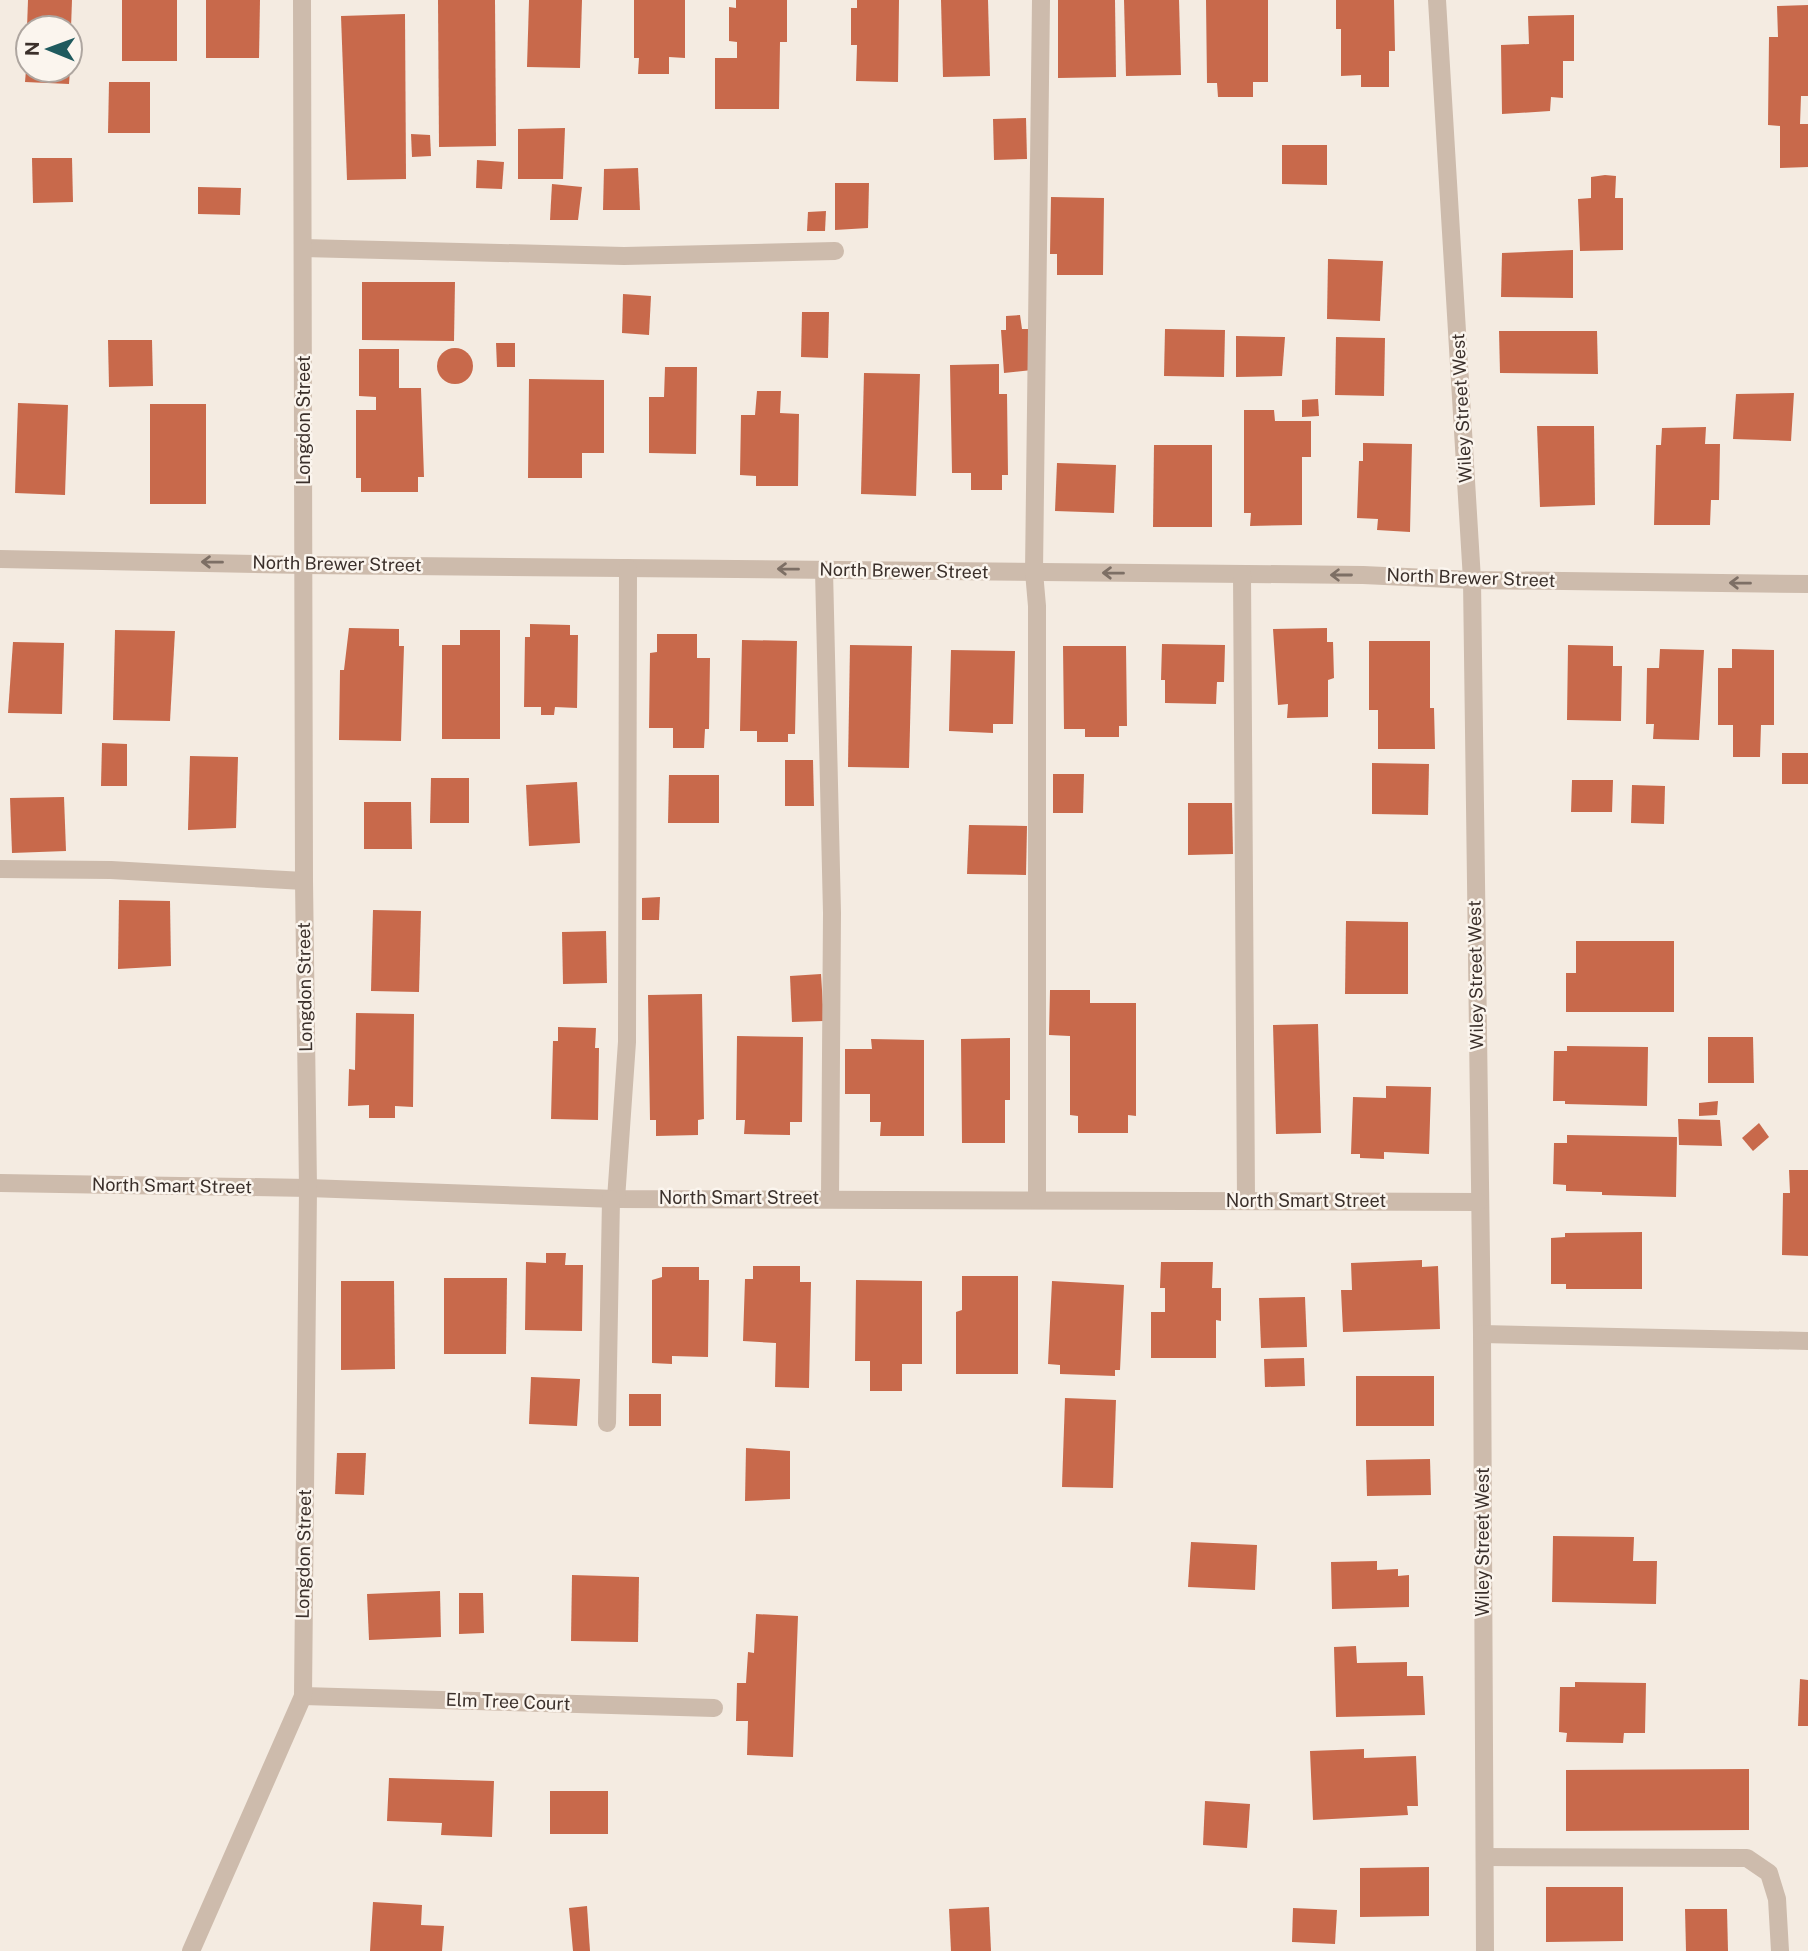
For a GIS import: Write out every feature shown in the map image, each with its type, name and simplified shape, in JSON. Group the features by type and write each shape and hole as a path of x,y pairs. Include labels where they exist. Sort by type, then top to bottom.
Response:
{"street":[{"name":"Longdon Street","path":"191,1951 303,1696 308,1188 304,881 302,0"},
{"path":"1037,1200 1037,606 1034,572 1041,0"},
{"name":"Wiley Street West","path":"1437,0 1472,580 1478,1202 1482,1334 1485,1951"},
{"path":"303,248 624,256 835,251"},
{"name":"North Brewer Street","path":"0,559 304,565 1242,574 1808,584"},
{"path":"607,1423 614,1199 627,1042 628,568"},
{"path":"824,570 832,913 830,1198"},
{"path":"1242,574 1246,1200"},
{"path":"0,869 111,870 304,881"},
{"name":"North Smart Street","path":"0,1183 308,1188 614,1199 1478,1202"},
{"path":"1482,1334 1808,1341"},
{"name":"Elm Tree Court","path":"303,1696 714,1708"},
{"path":"1485,1857 1747,1858 1769,1873 1777,1899 1780,1951"}],"building":[{"path":"28,0 72,0 72,14 28,14"},
{"path":"122,0 177,0 177,61 122,61"},
{"path":"206,0 260,0 259,58 206,58"},
{"path":"438,0 495,0 496,146 439,147"},
{"path":"529,0 582,0 580,68 527,67"},
{"path":"634,0 685,0 685,58 669,57 669,74 638,74 639,58 634,58"},
{"path":"736,0 787,0 787,42 780,42 779,109 715,109 715,58 737,58 737,42 729,41 729,7 736,8"},
{"path":"857,0 899,0 898,82 856,81 857,45 851,45 851,8 857,8"},
{"path":"941,0 988,0 990,76 943,77"},
{"path":"1058,0 1115,0 1116,77 1058,78"},
{"path":"1124,0 1179,0 1181,75 1126,76"},
{"path":"1206,0 1268,0 1268,82 1253,82 1253,97 1218,97 1217,83 1207,83"},
{"path":"1336,0 1394,0 1395,51 1389,51 1389,87 1361,87 1361,75 1341,76 1341,29 1336,29"},
{"path":"1808,5 1808,96 1801,96 1800,124 1808,124 1808,167 1780,168 1780,126 1768,125 1769,37 1778,37 1777,6"},
{"path":"405,14 406,179 347,180 341,16"},
{"path":"1574,15 1574,61 1563,61 1563,98 1551,97 1550,111 1502,114 1501,45 1529,44 1528,16"},
{"path":"109,82 150,82 150,133 108,133"},
{"path":"1026,118 1027,159 994,160 993,119"},
{"path":"565,128 563,179 518,179 518,129"},
{"path":"411,134 430,135 431,156 412,157"},
{"path":"1282,145 1327,145 1327,185 1282,184"},
{"path":"32,158 72,158 73,202 33,203"},
{"path":"477,160 504,162 502,189 476,188"},
{"path":"638,168 640,210 603,210 604,169"},
{"path":"1616,176 1615,198 1623,198 1623,250 1580,251 1578,199 1591,198 1591,177"},
{"path":"835,183 869,183 868,228 835,230"},
{"path":"552,184 582,187 578,220 550,220"},
{"path":"198,187 241,188 240,215 198,214"},
{"path":"1051,197 1104,198 1103,275 1057,275 1057,254 1050,254"},
{"path":"826,211 825,231 807,231 808,212"},
{"path":"1573,250 1573,298 1501,297 1502,253"},
{"path":"1328,259 1383,261 1380,321 1327,319"},
{"path":"362,282 455,282 454,341 362,340"},
{"path":"623,294 651,296 649,335 622,333"},
{"path":"802,312 829,312 828,358 801,357"},
{"path":"1020,315 1022,329 1030,329 1032,370 1004,373 1001,330 1006,330 1006,316"},
{"path":"1165,329 1225,330 1224,377 1164,376"},
{"path":"1499,331 1597,331 1598,374 1500,373"},
{"path":"1236,336 1285,337 1282,376 1236,377"},
{"path":"1336,337 1385,338 1384,396 1335,395"},
{"path":"108,340 152,340 153,386 109,387"},
{"path":"496,343 515,343 515,367 497,367"},
{"path":"455,348 468,353 473,366 468,379 455,384 442,379 437,366 442,353"},
{"path":"359,349 399,349 399,388 421,388 424,477 418,477 418,492 361,492 361,478 356,478 356,410 376,410 376,397 359,396"},
{"path":"999,364 999,394 1007,394 1008,475 1002,475 1002,490 971,490 971,473 952,473 950,365"},
{"path":"665,367 697,367 696,454 649,453 649,397 664,397"},
{"path":"864,373 920,374 916,496 861,494"},
{"path":"529,379 604,380 604,453 582,453 582,478 528,478"},
{"path":"757,391 781,391 780,413 799,414 798,486 756,486 756,476 740,475 741,415 755,415"},
{"path":"1794,393 1791,441 1733,439 1736,394"},
{"path":"1318,399 1319,416 1302,417 1302,400"},
{"path":"18,403 68,405 65,495 15,493"},
{"path":"150,404 206,404 206,504 150,504"},
{"path":"1244,410 1274,410 1275,421 1311,421 1311,457 1302,457 1302,525 1250,526 1251,513 1244,513"},
{"path":"1537,426 1594,426 1595,505 1540,507"},
{"path":"1706,427 1705,444 1720,444 1719,500 1711,500 1710,525 1654,525 1656,445 1661,445 1662,428"},
{"path":"1363,443 1412,444 1410,532 1377,530 1378,519 1357,518 1359,461 1363,461"},
{"path":"1154,445 1212,445 1212,527 1153,527"},
{"path":"1057,463 1116,465 1114,513 1055,511"},
{"path":"530,624 570,625 570,635 578,635 577,708 555,707 554,715 541,715 541,707 524,707 525,637 530,637"},
{"path":"349,628 399,629 399,646 404,646 401,741 339,740 340,670 344,670"},
{"path":"1327,628 1327,642 1333,642 1334,678 1328,680 1328,717 1287,718 1288,704 1278,705 1273,629"},
{"path":"115,630 175,631 170,721 113,720"},
{"path":"460,630 500,630 500,739 442,739 442,645 460,645"},
{"path":"657,634 697,634 697,658 710,658 709,729 705,729 704,748 673,748 673,728 649,728 650,653 657,652"},
{"path":"742,640 797,641 795,734 788,734 788,742 757,742 757,731 740,731"},
{"path":"1369,641 1430,641 1430,708 1434,708 1435,749 1378,749 1378,710 1369,710"},
{"path":"13,642 64,643 62,714 8,713"},
{"path":"1162,644 1225,645 1224,682 1217,682 1216,704 1165,703 1165,680 1161,680"},
{"path":"850,645 912,646 909,768 848,767"},
{"path":"1568,645 1613,646 1613,666 1622,666 1621,721 1567,720"},
{"path":"1063,646 1126,646 1127,726 1119,726 1119,737 1085,737 1085,729 1064,729"},
{"path":"1660,649 1704,650 1699,740 1653,739 1654,724 1646,724 1647,668 1659,668"},
{"path":"1732,649 1774,650 1774,725 1761,725 1760,757 1733,757 1733,725 1718,725 1718,668 1732,668"},
{"path":"951,650 1015,651 1013,724 993,724 993,733 949,731"},
{"path":"102,743 127,744 127,786 101,786"},
{"path":"1782,753 1808,753 1808,784 1782,784"},
{"path":"190,756 238,757 236,828 188,830"},
{"path":"785,760 813,760 814,806 785,806"},
{"path":"1372,763 1429,764 1428,815 1372,814"},
{"path":"1053,774 1084,774 1083,813 1053,813"},
{"path":"669,775 719,775 719,823 668,823"},
{"path":"431,778 469,778 469,823 430,823"},
{"path":"1572,780 1613,780 1612,812 1571,812"},
{"path":"577,782 580,843 529,846 526,785"},
{"path":"1632,785 1665,786 1664,824 1631,823"},
{"path":"64,797 66,851 12,853 10,798"},
{"path":"364,802 411,802 412,849 364,849"},
{"path":"1188,803 1232,803 1233,854 1188,855"},
{"path":"969,825 1027,826 1026,875 967,874"},
{"path":"660,897 659,920 642,920 642,898"},
{"path":"119,900 170,901 171,966 118,969"},
{"path":"373,910 421,911 419,992 371,991"},
{"path":"1346,921 1408,922 1408,994 1345,994"},
{"path":"606,931 607,983 563,984 562,932"},
{"path":"1576,941 1674,941 1674,1012 1566,1012 1566,973 1576,973"},
{"path":"821,974 824,1021 792,1022 790,976"},
{"path":"1050,990 1090,990 1090,1003 1136,1003 1136,1116 1128,1115 1128,1133 1078,1133 1078,1116 1070,1115 1070,1036 1049,1035"},
{"path":"702,994 704,1119 698,1120 698,1135 656,1136 656,1120 650,1120 648,995"},
{"path":"356,1013 414,1014 413,1107 395,1106 395,1118 369,1118 369,1105 348,1106 349,1069 355,1070"},
{"path":"1318,1024 1321,1133 1276,1134 1273,1025"},
{"path":"558,1027 596,1028 595,1048 599,1048 598,1120 551,1119 553,1041 558,1041"},
{"path":"737,1036 803,1037 802,1122 790,1122 790,1135 744,1134 745,1120 736,1120"},
{"path":"1708,1037 1753,1037 1754,1083 1708,1083"},
{"path":"1010,1038 1010,1100 1005,1100 1005,1143 962,1143 961,1039"},
{"path":"871,1039 924,1040 924,1136 880,1136 881,1122 870,1122 870,1094 845,1094 845,1049 872,1049"},
{"path":"1567,1046 1648,1047 1647,1106 1565,1104 1565,1101 1553,1101 1554,1051 1567,1051"},
{"path":"1386,1086 1431,1087 1429,1154 1384,1152 1384,1159 1360,1158 1360,1154 1351,1154 1353,1097 1386,1098"},
{"path":"1718,1101 1717,1115 1699,1116 1699,1103"},
{"path":"1678,1119 1720,1120 1722,1146 1679,1145"},
{"path":"1759,1123 1769,1137 1753,1151 1742,1138"},
{"path":"1567,1135 1677,1137 1676,1197 1602,1195 1602,1192 1566,1191 1566,1185 1553,1184 1554,1143 1567,1143"},
{"path":"1789,1170 1808,1170 1808,1256 1782,1255 1783,1193 1790,1193"},
{"path":"1642,1232 1642,1289 1566,1289 1566,1284 1551,1284 1551,1238 1565,1237 1565,1233"},
{"path":"546,1253 566,1253 565,1265 583,1265 582,1331 525,1330 526,1262 546,1263"},
{"path":"1422,1260 1422,1267 1438,1266 1440,1329 1343,1332 1341,1290 1352,1290 1351,1263"},
{"path":"1161,1262 1213,1262 1212,1288 1221,1288 1221,1321 1216,1320 1216,1358 1151,1358 1151,1312 1165,1312 1165,1288 1160,1288"},
{"path":"753,1266 800,1266 800,1282 811,1282 809,1388 775,1387 776,1343 743,1341 745,1279 753,1279"},
{"path":"662,1267 699,1267 699,1280 709,1280 708,1357 672,1356 672,1364 652,1363 652,1280 662,1277"},
{"path":"962,1276 1018,1276 1018,1374 956,1374 956,1312 962,1310"},
{"path":"444,1278 507,1278 506,1354 444,1354"},
{"path":"856,1280 922,1281 922,1364 902,1364 902,1391 870,1391 870,1361 855,1361"},
{"path":"341,1281 394,1281 395,1369 341,1370"},
{"path":"1052,1281 1124,1285 1120,1370 1115,1370 1115,1376 1060,1374 1060,1365 1048,1364"},
{"path":"1305,1297 1307,1347 1261,1348 1259,1298"},
{"path":"1304,1358 1305,1386 1265,1387 1264,1359"},
{"path":"1356,1376 1434,1376 1434,1426 1356,1426"},
{"path":"531,1377 580,1379 577,1426 529,1424"},
{"path":"629,1394 661,1394 661,1426 629,1426"},
{"path":"1065,1398 1116,1400 1113,1488 1062,1487"},
{"path":"746,1448 790,1451 790,1499 745,1501"},
{"path":"337,1453 366,1453 364,1495 335,1494"},
{"path":"1430,1459 1431,1495 1367,1496 1366,1460"},
{"path":"1553,1536 1634,1537 1633,1561 1657,1561 1656,1604 1552,1602"},
{"path":"1191,1542 1257,1545 1255,1590 1188,1587"},
{"path":"1377,1561 1377,1570 1398,1569 1398,1576 1409,1575 1409,1607 1332,1609 1331,1562"},
{"path":"572,1575 639,1577 638,1642 571,1641"},
{"path":"440,1591 441,1637 369,1640 367,1594"},
{"path":"459,1593 483,1593 484,1633 459,1634"},
{"path":"756,1614 798,1616 793,1757 747,1755 748,1721 736,1721 737,1683 746,1683 748,1652 754,1653"},
{"path":"1356,1646 1357,1663 1407,1662 1407,1676 1423,1676 1425,1715 1336,1717 1334,1647"},
{"path":"1800,1679 1808,1680 1808,1726 1798,1726"},
{"path":"1575,1682 1646,1683 1645,1733 1624,1733 1623,1743 1566,1742 1567,1733 1559,1732 1560,1687 1575,1687"},
{"path":"1364,1749 1364,1758 1416,1756 1418,1806 1407,1806 1408,1815 1313,1820 1310,1751"},
{"path":"1749,1769 1749,1830 1566,1831 1566,1770"},
{"path":"389,1778 494,1781 492,1837 441,1835 442,1823 387,1821"},
{"path":"550,1791 608,1791 608,1834 550,1834"},
{"path":"1205,1801 1250,1804 1247,1848 1203,1845"},
{"path":"1429,1867 1429,1916 1360,1917 1360,1868"},
{"path":"1546,1887 1623,1887 1623,1941 1546,1942"},
{"path":"373,1902 422,1905 421,1925 444,1926 442,1951 370,1951"},
{"path":"587,1906 590,1951 573,1951 569,1908"},
{"path":"989,1907 991,1951 951,1951 949,1909"},
{"path":"1293,1908 1337,1910 1335,1944 1292,1942"},
{"path":"1685,1909 1727,1909 1728,1951 1686,1951"}]}
